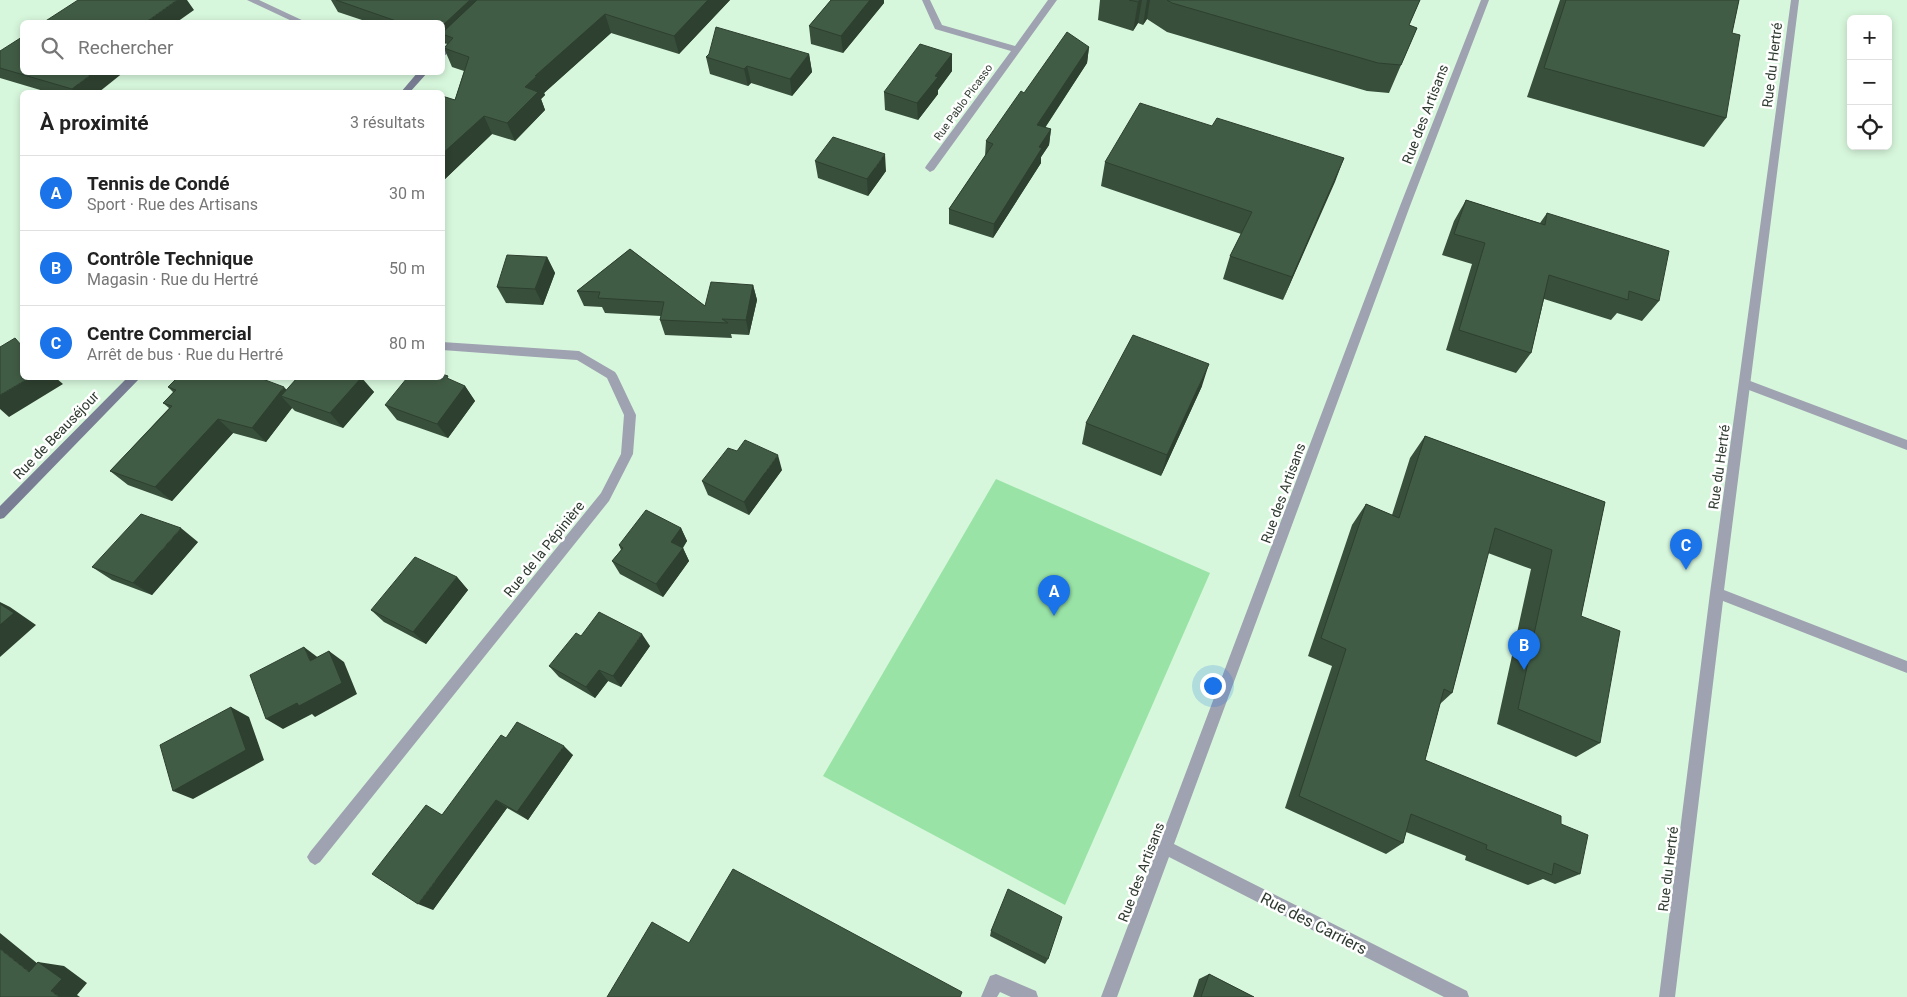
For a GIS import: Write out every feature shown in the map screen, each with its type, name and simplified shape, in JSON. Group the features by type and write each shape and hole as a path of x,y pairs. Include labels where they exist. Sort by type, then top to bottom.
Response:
{"street":[{"path":"251,0 296,20"},
{"name":"Rue Pablo Picasso","path":"926,0 938,27 1017,50"},
{"name":"Rue Pablo Picasso","path":"930,168 1054,0"},
{"name":"Rue des Artisans","path":"1109,997 1405,206 1485,0"},
{"name":"Rue du Hertré","path":"1667,997 1716,593 1795,0"},
{"path":"445,52 463,34"},
{"path":"407,90 419,75"},
{"name":"Rue de la Pépinière","path":"314,857 604,497 627,454 630,414 615,383 611,375 579,356 445,346"},
{"name":"Rue de Beauséjour","path":"0,514 132,380"},
{"path":"1745,384 1907,445"},
{"path":"1716,593 1907,667"},
{"name":"Rue des Carriers","path":"1166,848 1461,997"},
{"path":"989,997 996,982 1030,997"}],"green space":[{"path":"996,479 1210,573 1065,905 823,776"}],"building":[{"path":"78,0 177,0 149,20 47,20"},
{"path":"336,0 470,0 445,23 445,20 393,20"},
{"path":"477,0 708,0 674,36 605,14 525,87 538,92 507,123 484,116 445,151 445,97 455,100 469,57 445,48 453,38 445,35 445,30"},
{"path":"831,0 870,0 841,36 809,26"},
{"path":"1167,0 1420,0 1409,25 1417,28 1401,65 1378,63"},
{"path":"1566,0 1739,0 1732,33 1740,35 1726,118 1544,68"},
{"path":"716,27 809,54 790,79 747,66 744,69 706,57 709,54"},
{"path":"1067,32 1089,47 1037,125 1051,129 1039,147 1042,148 994,224 949,209 993,144 986,141 1021,91 1024,93"},
{"path":"20,38 20,74 0,68 0,51"},
{"path":"920,44 952,54 935,76 938,77 917,103 884,92"},
{"path":"24,75 90,75 72,89"},
{"path":"1140,103 1212,126 1217,118 1344,158 1292,277 1230,256 1252,212 1105,162"},
{"path":"833,137 885,154 867,179 815,161"},
{"path":"1466,200 1545,225 1547,213 1669,251 1659,301 1629,291 1628,300 1549,275 1531,353 1459,330 1485,243 1454,234"},
{"path":"630,249 705,306 711,282 753,285 746,320 722,319 728,323 660,320 664,302 598,298 600,292 577,291"},
{"path":"507,255 547,257 535,289 497,287"},
{"path":"1133,335 1209,364 1167,455 1086,423"},
{"path":"15,338 20,344 20,380 26,380 0,395 0,347"},
{"path":"445,375 448,376 447,378 465,386 437,424 385,405 405,380 445,380"},
{"path":"175,380 265,380 284,387 252,428 218,419 155,487 110,471 172,406 163,403 176,390 168,387"},
{"path":"295,380 359,380 330,413 281,396"},
{"path":"1425,436 1605,502 1581,616 1620,631 1600,743 1518,709 1552,550 1495,528 1452,693 1444,689 1425,760 1561,816 1561,824 1588,835 1580,874 1554,863 1552,875 1486,849 1487,845 1411,814 1403,843 1299,796 1346,649 1321,638 1366,504 1399,518"},
{"path":"745,440 778,455 744,502 702,481 728,448 737,451"},
{"path":"646,510 681,528 671,542 683,548 656,584 612,561 623,548 619,545"},
{"path":"141,514 181,528 133,583 92,567"},
{"path":"415,557 457,577 413,632 371,610"},
{"path":"0,604 14,613 0,625"},
{"path":"599,612 642,634 613,676 599,670 586,687 549,666 576,633 581,636"},
{"path":"304,647 310,661 329,651 342,683 299,706 297,703 266,719 250,675"},
{"path":"231,707 246,750 173,791 160,745"},
{"path":"517,722 564,746 517,812 496,800 418,904 372,874 426,805 442,815 501,735 506,738"},
{"path":"733,869 962,992 960,997 607,997 652,922 689,943"},
{"path":"1008,889 1062,917 1048,959 991,931"},
{"path":"0,949 29,972 38,962 62,979 51,991 59,997 0,997"},
{"path":"1209,974 1254,997 1201,997"}],"place":[{"name":"Centre Commercial","path":"1686,570"},
{"name":"Tennis de Condé","path":"1054,616"},
{"name":"Contrôle Technique","path":"1524,670"}]}
